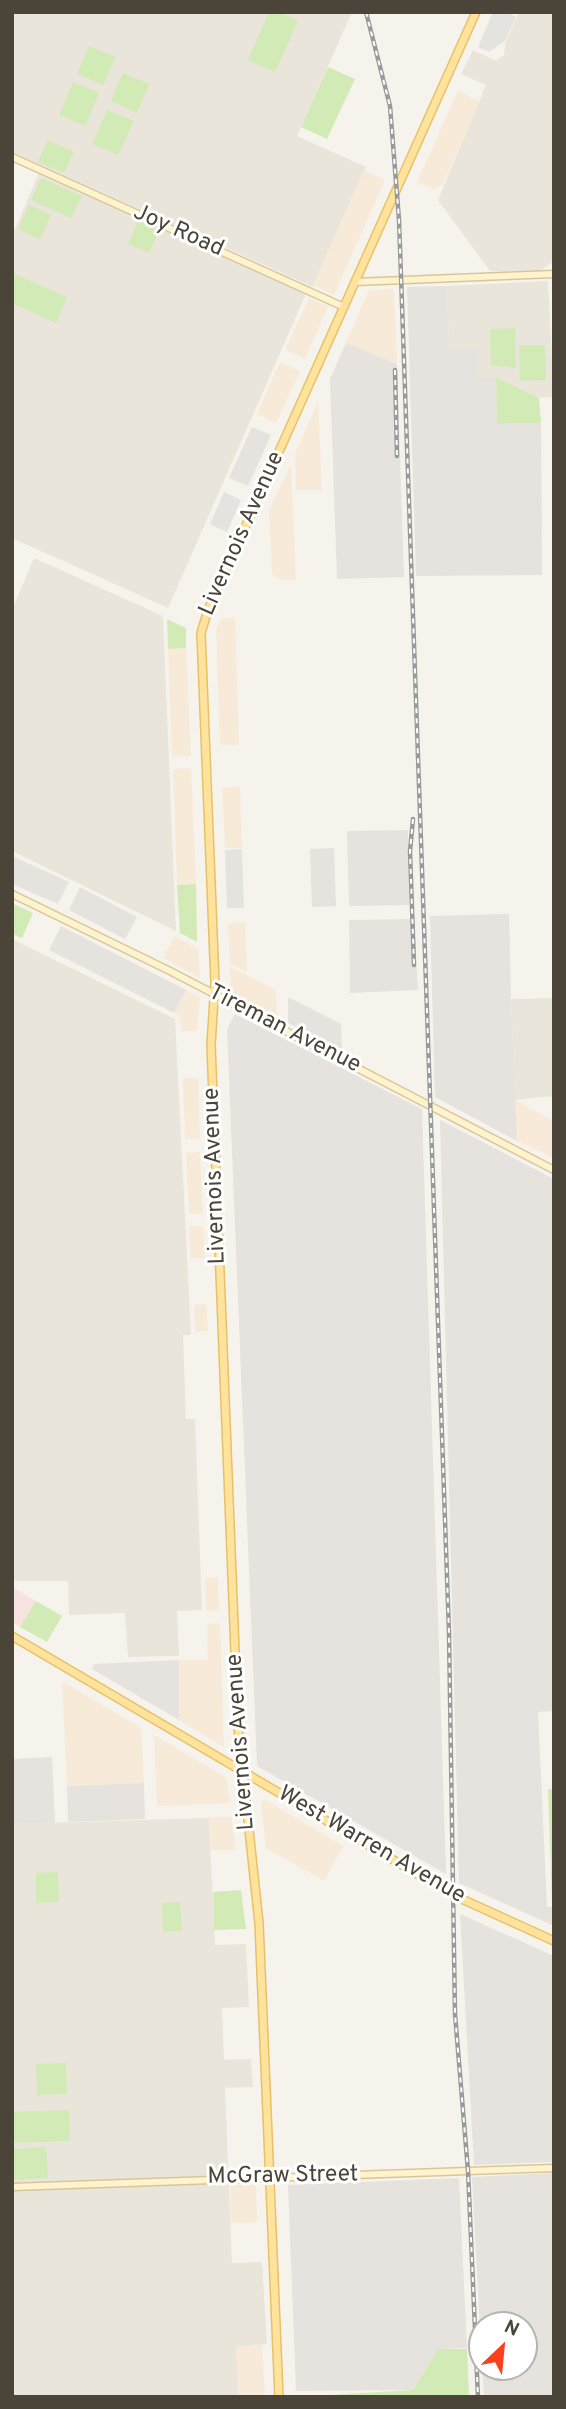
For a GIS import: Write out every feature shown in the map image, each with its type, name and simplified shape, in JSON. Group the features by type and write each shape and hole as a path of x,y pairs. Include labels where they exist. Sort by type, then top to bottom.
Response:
{"main road":[{"name":"Livernois Avenue","path":"279,2397 259,1923 242,1772 212,1072 214,994 201,628 476,12"},
{"name":"West Warren Avenue","path":"12,1636 453,1895 554,1941"}],"street":[{"name":"Joy Road","path":"12,157 344,307"},
{"path":"355,282 554,274"},
{"name":"Tireman Avenue","path":"12,894 214,994 554,1170"},
{"name":"McGraw Street","path":"12,2187 554,2168"}],"shaded area":[{"path":"12,12 352,12 297,136 366,167 313,287 12,152"},
{"path":"493,12 506,12 516,17 505,41 489,52 478,47"},
{"path":"519,12 554,12 554,261 538,272 490,271 438,200 486,85 461,74 473,50 496,61 504,55 506,41"},
{"path":"458,91 480,101 443,184 435,190 417,182"},
{"path":"364,170 385,180 334,295 313,285"},
{"path":"39,173 306,294 168,608 12,538 12,236"},
{"path":"548,281 554,397 539,398 496,377 478,378 449,348 447,286"},
{"path":"447,286 449,348 477,349 478,377 496,377 497,424 541,423 542,575 416,576 407,287"},
{"path":"394,289 397,364 346,343 369,290"},
{"path":"309,298 328,306 305,359 285,350"},
{"path":"346,343 397,364 404,577 337,579 330,379"},
{"path":"280,362 300,371 276,423 257,414"},
{"path":"318,402 322,490 296,490 295,454"},
{"path":"252,427 271,435 248,486 229,478"},
{"path":"291,465 296,580 284,580 272,575 269,510"},
{"path":"224,492 241,500 227,532 210,524"},
{"path":"34,558 163,616 176,931 12,851 12,610"},
{"path":"222,618 235,618 239,745 220,745 216,629"},
{"path":"186,648 191,756 172,757 168,649"},
{"path":"191,768 196,884 177,885 173,769"},
{"path":"240,787 242,848 225,848 222,788"},
{"path":"408,830 409,905 349,906 347,831"},
{"path":"334,848 336,906 312,907 310,849"},
{"path":"242,849 244,908 227,908 225,850"},
{"path":"12,856 69,882 58,904 12,884"},
{"path":"80,887 137,917 125,939 69,910"},
{"path":"509,914 517,1141 435,1097 430,916"},
{"path":"414,919 418,990 350,993 349,920"},
{"path":"245,922 247,972 230,964 228,923"},
{"path":"61,926 186,990 174,1013 49,950"},
{"path":"174,936 198,949 200,978 163,958"},
{"path":"12,939 175,1019 191,1335 183,1335 186,1419 195,1419 202,1610 177,1611 179,1656 128,1657 125,1613 69,1615 68,1581 12,1581"},
{"path":"230,967 276,990 277,1017 231,994"},
{"path":"186,990 200,997 197,1031 181,1031 180,1017 174,1013"},
{"path":"288,997 341,1024 342,1051 288,1023"},
{"path":"554,998 554,1096 515,1100 511,999"},
{"path":"235,1014 422,1109 446,1874 257,1766 227,1029"},
{"path":"183,1078 198,1078 200,1139 185,1139"},
{"path":"515,1100 554,1121 554,1158 517,1141"},
{"path":"440,1120 554,1179 554,1711 538,1712 547,1907 554,1907 554,1926 459,1883"},
{"path":"200,1152 203,1214 189,1214 186,1153"},
{"path":"189,1226 203,1226 205,1258 190,1258"},
{"path":"206,1304 208,1331 195,1332 194,1305"},
{"path":"218,1577 219,1611 206,1611 205,1578"},
{"path":"12,1587 36,1601 20,1627 12,1622"},
{"path":"220,1623 224,1747 179,1720 179,1660 208,1660 207,1624"},
{"path":"179,1660 179,1720 92,1669 94,1664"},
{"path":"62,1681 141,1728 144,1783 67,1786"},
{"path":"154,1735 227,1778 230,1803 157,1806"},
{"path":"52,1757 55,1823 12,1824 12,1759"},
{"path":"144,1783 145,1819 68,1822 67,1786"},
{"path":"264,1799 343,1846 324,1881 266,1848 261,1803"},
{"path":"231,1817 236,1850 211,1850 209,1818"},
{"path":"209,1818 215,1945 246,1944 249,2007 222,2008 224,2060 251,2059 253,2087 225,2088 232,2263 262,2262 267,2344 236,2347 239,2397 12,2397 12,1824"},
{"path":"460,1914 554,1956 554,2162 474,2165"},
{"path":"554,2173 554,2397 484,2397 483,2381 538,2381 538,2311 479,2311 472,2177"},
{"path":"459,2178 467,2348 438,2349 413,2390 296,2391 288,2185"},
{"path":"256,2184 257,2222 231,2223 230,2185"},
{"path":"262,2345 265,2397 239,2397 236,2347"}],"green space":[{"path":"269,12 278,12 298,21 275,72 248,60"},
{"path":"89,46 116,57 103,85 77,74"},
{"path":"328,67 355,79 327,139 301,127"},
{"path":"123,73 149,84 137,113 111,101"},
{"path":"73,82 99,93 85,126 59,115"},
{"path":"107,110 134,121 118,155 92,144"},
{"path":"48,140 74,152 64,173 38,162"},
{"path":"41,178 82,196 71,218 31,200"},
{"path":"29,205 51,215 40,239 18,229"},
{"path":"138,221 159,230 149,253 128,244"},
{"path":"12,273 67,297 56,323 12,303"},
{"path":"515,328 516,368 491,365 490,329"},
{"path":"519,345 545,345 546,380 520,381"},
{"path":"496,377 539,398 541,423 497,424"},
{"path":"167,619 186,628 186,648 168,649"},
{"path":"196,884 197,942 180,933 177,885"},
{"path":"12,903 33,913 22,938 12,934"},
{"path":"36,1601 62,1616 47,1642 20,1627"},
{"path":"548,1789 554,1789 554,1902 552,1902"},
{"path":"58,1872 59,1902 36,1903 36,1873"},
{"path":"241,1890 246,1929 214,1930 213,1892"},
{"path":"180,1902 182,1931 163,1932 162,1903"},
{"path":"66,2063 67,2094 37,2095 36,2064"},
{"path":"69,2110 70,2141 12,2143 12,2112"},
{"path":"46,2147 48,2178 12,2180 12,2149"},
{"path":"438,2349 467,2349 469,2397 296,2397 413,2390"}],"railway":[{"path":"366,12 390,106 399,220 449,1633 455,2014 468,2171 478,2397"},
{"path":"395,370 397,456"},
{"path":"413,819 410,851 414,965"}]}
